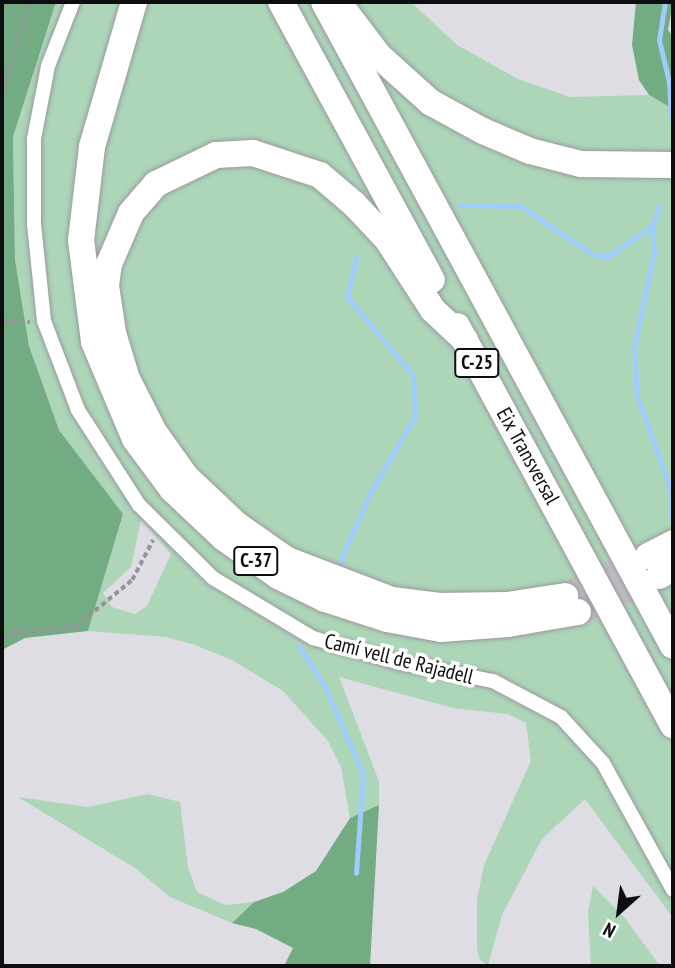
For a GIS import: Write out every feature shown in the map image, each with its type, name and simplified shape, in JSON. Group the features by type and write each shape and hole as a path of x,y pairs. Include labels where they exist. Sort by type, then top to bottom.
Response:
{"highway":[{"name":"C-37","path":"134,2 92,147 81,240 94,342 135,439 164,479 224,538 278,576 325,599 441,629 508,624 571,604 440,606 392,600 286,560 237,525 186,477 154,432 127,379 113,333 106,286 109,264 131,214 156,184 216,155 253,153 320,175 354,204 387,239 433,310 464,340"},
{"name":"Eix Transversal","path":"281,2 673,725"},
{"name":"Eix Transversal","path":"324,2 673,646"},
{"path":"340,2 389,65 430,102 483,131 530,151 581,164 673,164"},
{"path":"660,566 673,543"}],"street":[{"name":"Camí vell de Rajadell","path":"73,2 48,66 34,139 34,224 44,321 78,410 139,505 213,578 313,638 401,663 493,681 561,717 603,763 673,890"}],"path":[{"path":"2,91 29,2"},
{"path":"2,321 44,321"},
{"path":"2,639 12,633 61,631 75,627 132,580 161,526"}],"green space":[{"path":"2,2 56,2 13,137 15,260 29,346 59,430 123,514 88,631 25,638 2,650"},
{"path":"56,2 411,2 457,45 518,79 570,97 649,95 673,109 673,918 585,799 542,839 502,915 488,965 480,960 477,949 477,899 484,865 531,761 526,723 508,714 453,708 339,677 379,781 379,805 350,818 341,767 328,741 283,691 232,660 195,645 166,637 88,631 123,514 59,430 29,346 15,260 13,137","holes":["141,520 171,554 147,606 135,614 112,607 103,593 131,567"]},
{"path":"636,2 673,2 668,30 673,37 673,109 649,95 639,80 632,45"},
{"path":"148,794 180,802 188,867 197,892 225,905 254,902 232,923 170,897 135,868 18,797 88,807"},
{"path":"379,805 370,966 284,966 293,948 256,929 232,923 254,902 283,892 316,871 350,818"},
{"path":"593,886 625,918 660,966 591,966 588,913"}],"waterway":[{"path":"665,2 659,40 669,82 671,120"},
{"path":"459,205 521,206 593,255 609,256 652,226"},
{"path":"660,206 652,226 654,252 634,347 637,396 672,493 672,519"},
{"path":"338,566 370,493 415,416 413,375 347,297 356,258"},
{"path":"298,646 324,685 363,774 356,873"}],"tunnel":[{"path":"565,596 648,556"},
{"path":"578,612 659,576"}]}
